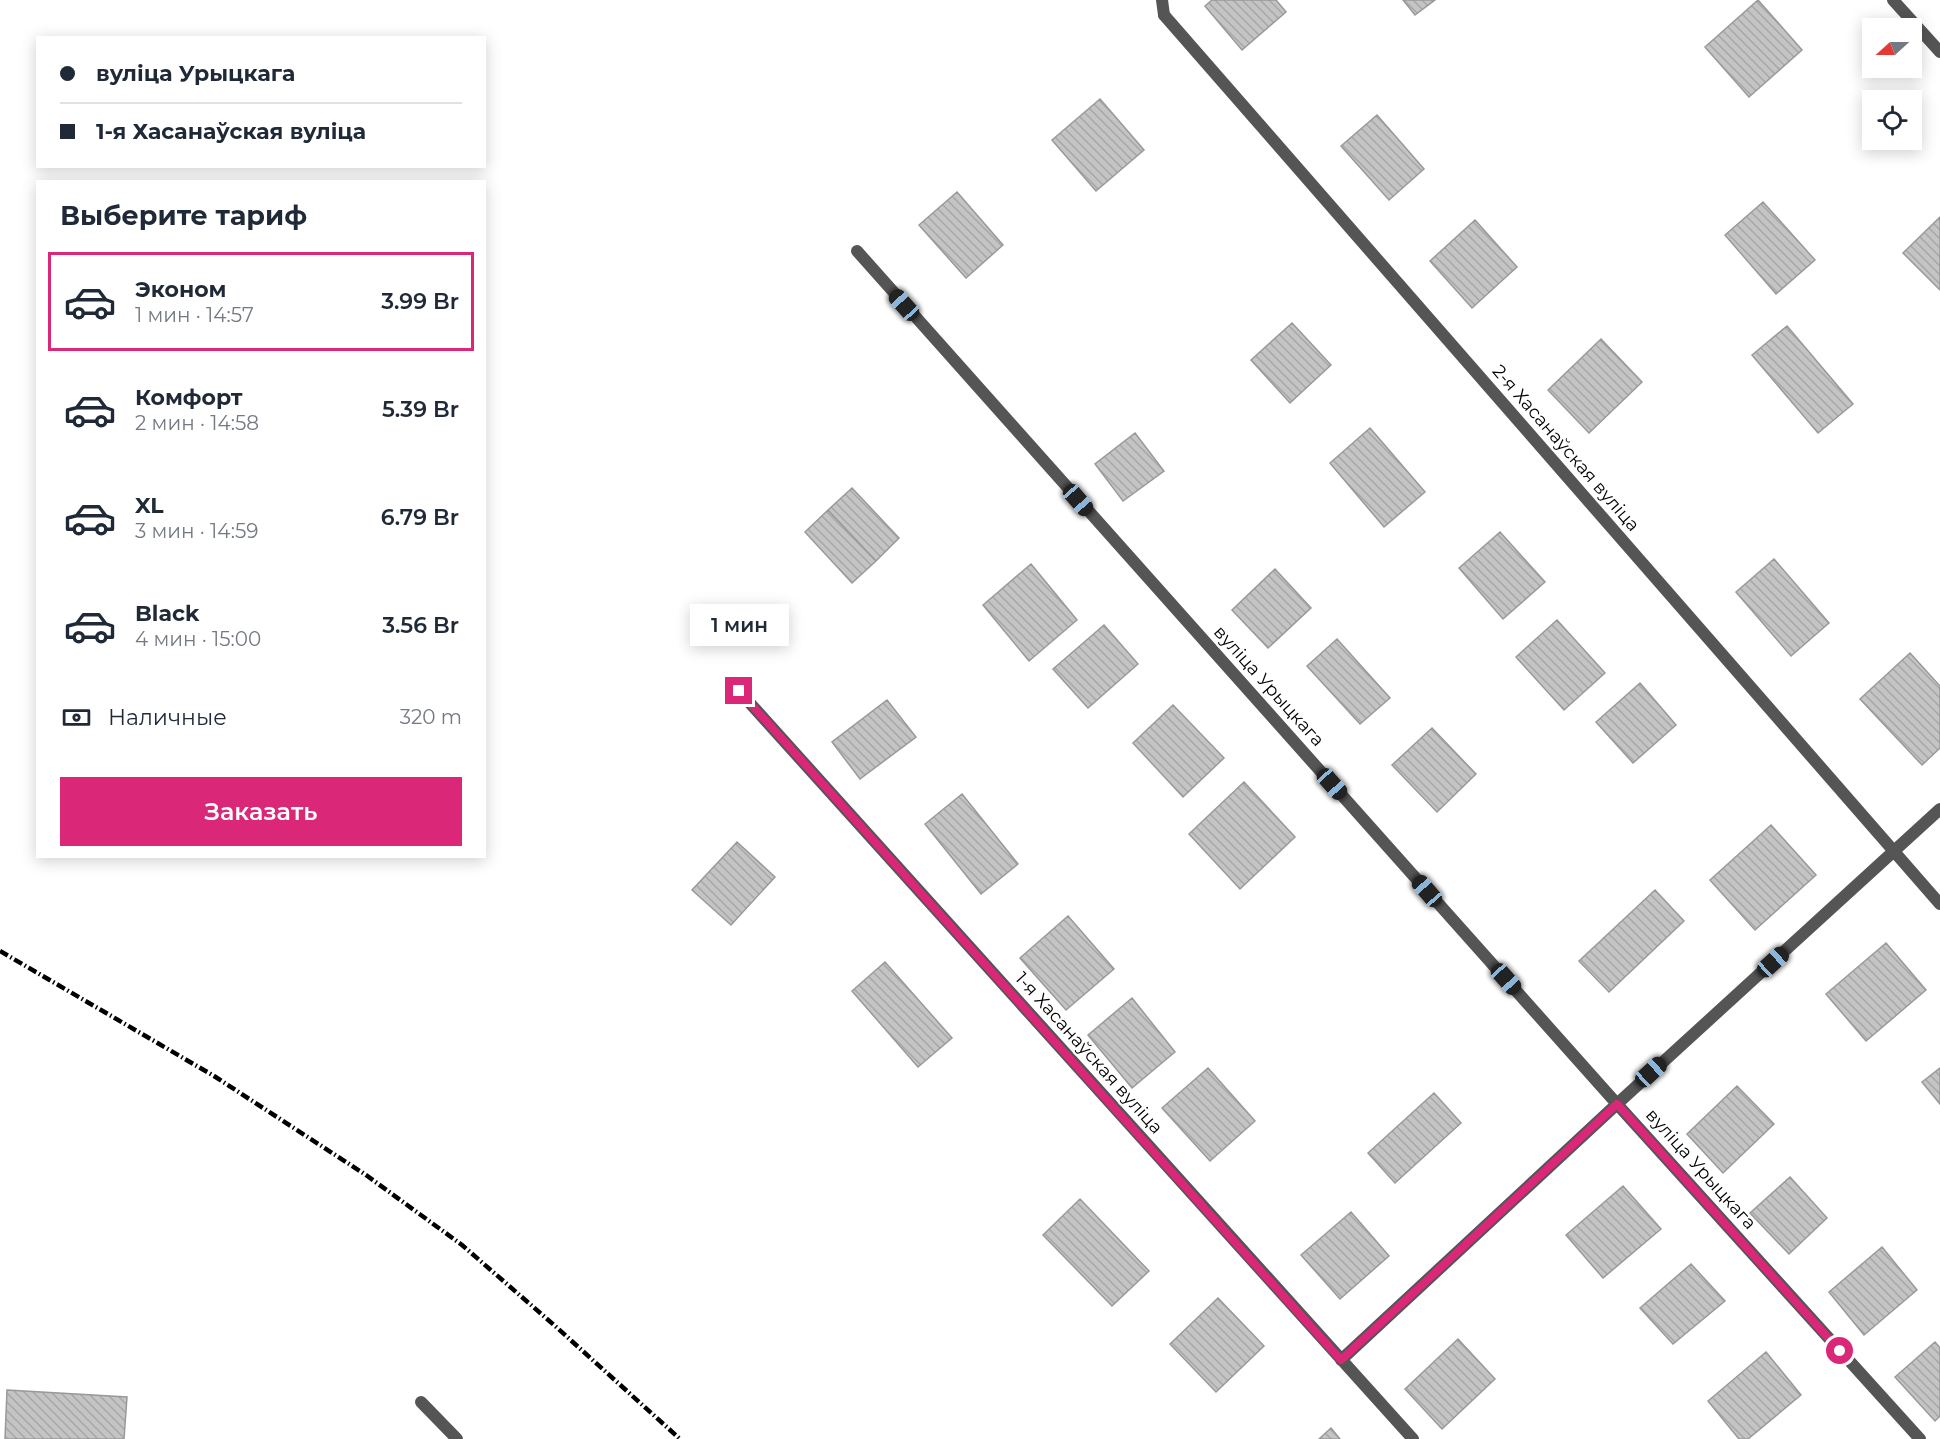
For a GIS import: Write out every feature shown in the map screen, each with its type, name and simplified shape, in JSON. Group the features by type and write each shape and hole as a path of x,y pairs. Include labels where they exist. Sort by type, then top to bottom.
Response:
{"street":[{"name":"2-я Хасанаўская вуліца","path":"1162,0 1164,15 1940,904"},
{"path":"1893,0 1940,52"},
{"name":"вуліца Урыцкага","path":"857,252 1617,1104 1920,1439"},
{"name":"1-я Хасанаўская вуліца","path":"739,691 1413,1439"},
{"path":"1341,1360 1940,808"},
{"path":"421,1402 457,1439"}],"building":[{"path":"1212,0 1276,0 1286,12 1242,50 1205,6"},
{"path":"1403,0 1435,0 1415,15"},
{"path":"1758,0 1802,50 1749,97 1705,47"},
{"path":"1100,99 1144,150 1096,191 1052,140"},
{"path":"1377,115 1424,169 1389,200 1341,146"},
{"path":"957,192 1003,245 966,278 919,225"},
{"path":"1763,202 1815,260 1776,294 1725,235"},
{"path":"1940,217 1940,290 1903,253"},
{"path":"1475,220 1517,267 1472,308 1430,261"},
{"path":"1292,323 1331,365 1290,403 1251,360"},
{"path":"1787,326 1853,404 1818,433 1752,355"},
{"path":"1601,339 1642,382 1589,433 1548,390"},
{"path":"1370,428 1425,492 1384,527 1330,463"},
{"path":"1135,433 1164,471 1123,501 1095,464"},
{"path":"852,488 899,538 876,561 828,510"},
{"path":"828,510 876,561 852,583 805,532"},
{"path":"1500,532 1545,582 1503,619 1459,568"},
{"path":"1774,559 1829,623 1791,656 1736,592"},
{"path":"1031,564 1077,620 1029,661 983,605"},
{"path":"1275,569 1311,608 1268,648 1232,610"},
{"path":"1557,620 1605,673 1564,710 1516,657"},
{"path":"1104,625 1138,664 1088,708 1053,669"},
{"path":"1337,639 1390,698 1360,724 1307,666"},
{"path":"1910,653 1940,686 1940,748 1922,765 1860,699"},
{"path":"1640,683 1676,725 1633,763 1596,722"},
{"path":"887,700 916,737 860,779 832,742"},
{"path":"1173,705 1224,758 1183,797 1133,743"},
{"path":"1432,728 1476,774 1437,812 1392,765"},
{"path":"1244,782 1295,837 1240,889 1189,834"},
{"path":"962,794 1018,864 981,894 925,824"},
{"path":"1771,825 1816,875 1755,930 1710,880"},
{"path":"737,842 775,877 731,925 692,890"},
{"path":"1655,890 1684,921 1609,992 1579,961"},
{"path":"1068,916 1114,969 1066,1010 1020,958"},
{"path":"1886,943 1926,990 1866,1041 1826,994"},
{"path":"885,962 952,1038 918,1067 852,991"},
{"path":"1132,998 1175,1052 1132,1088 1088,1035"},
{"path":"1208,1068 1255,1121 1210,1161 1162,1108"},
{"path":"1940,1068 1940,1104 1922,1082"},
{"path":"1737,1086 1774,1124 1723,1173 1687,1134"},
{"path":"1434,1093 1461,1123 1395,1183 1368,1153"},
{"path":"1790,1177 1827,1218 1789,1254 1750,1213"},
{"path":"1623,1186 1661,1229 1603,1278 1566,1235"},
{"path":"1080,1199 1149,1271 1112,1306 1043,1235"},
{"path":"1351,1212 1389,1256 1340,1299 1301,1255"},
{"path":"1882,1247 1917,1290 1864,1335 1829,1292"},
{"path":"1691,1264 1725,1301 1673,1344 1640,1308"},
{"path":"1218,1298 1264,1346 1216,1392 1170,1344"},
{"path":"1458,1339 1495,1379 1442,1429 1405,1389"},
{"path":"1935,1342 1940,1348 1940,1416 1935,1421 1895,1377"},
{"path":"1766,1352 1801,1395 1748,1439 1739,1439 1708,1401"},
{"path":"7,1390 127,1397 124,1439 5,1439"},
{"path":"1331,1428 1340,1439 1319,1439"}],"railway":[{"path":"0,951 214,1076 366,1175 462,1245 680,1439"}],"route":[{"path":"739,691 1341,1360 1617,1104 1840,1351"}]}
